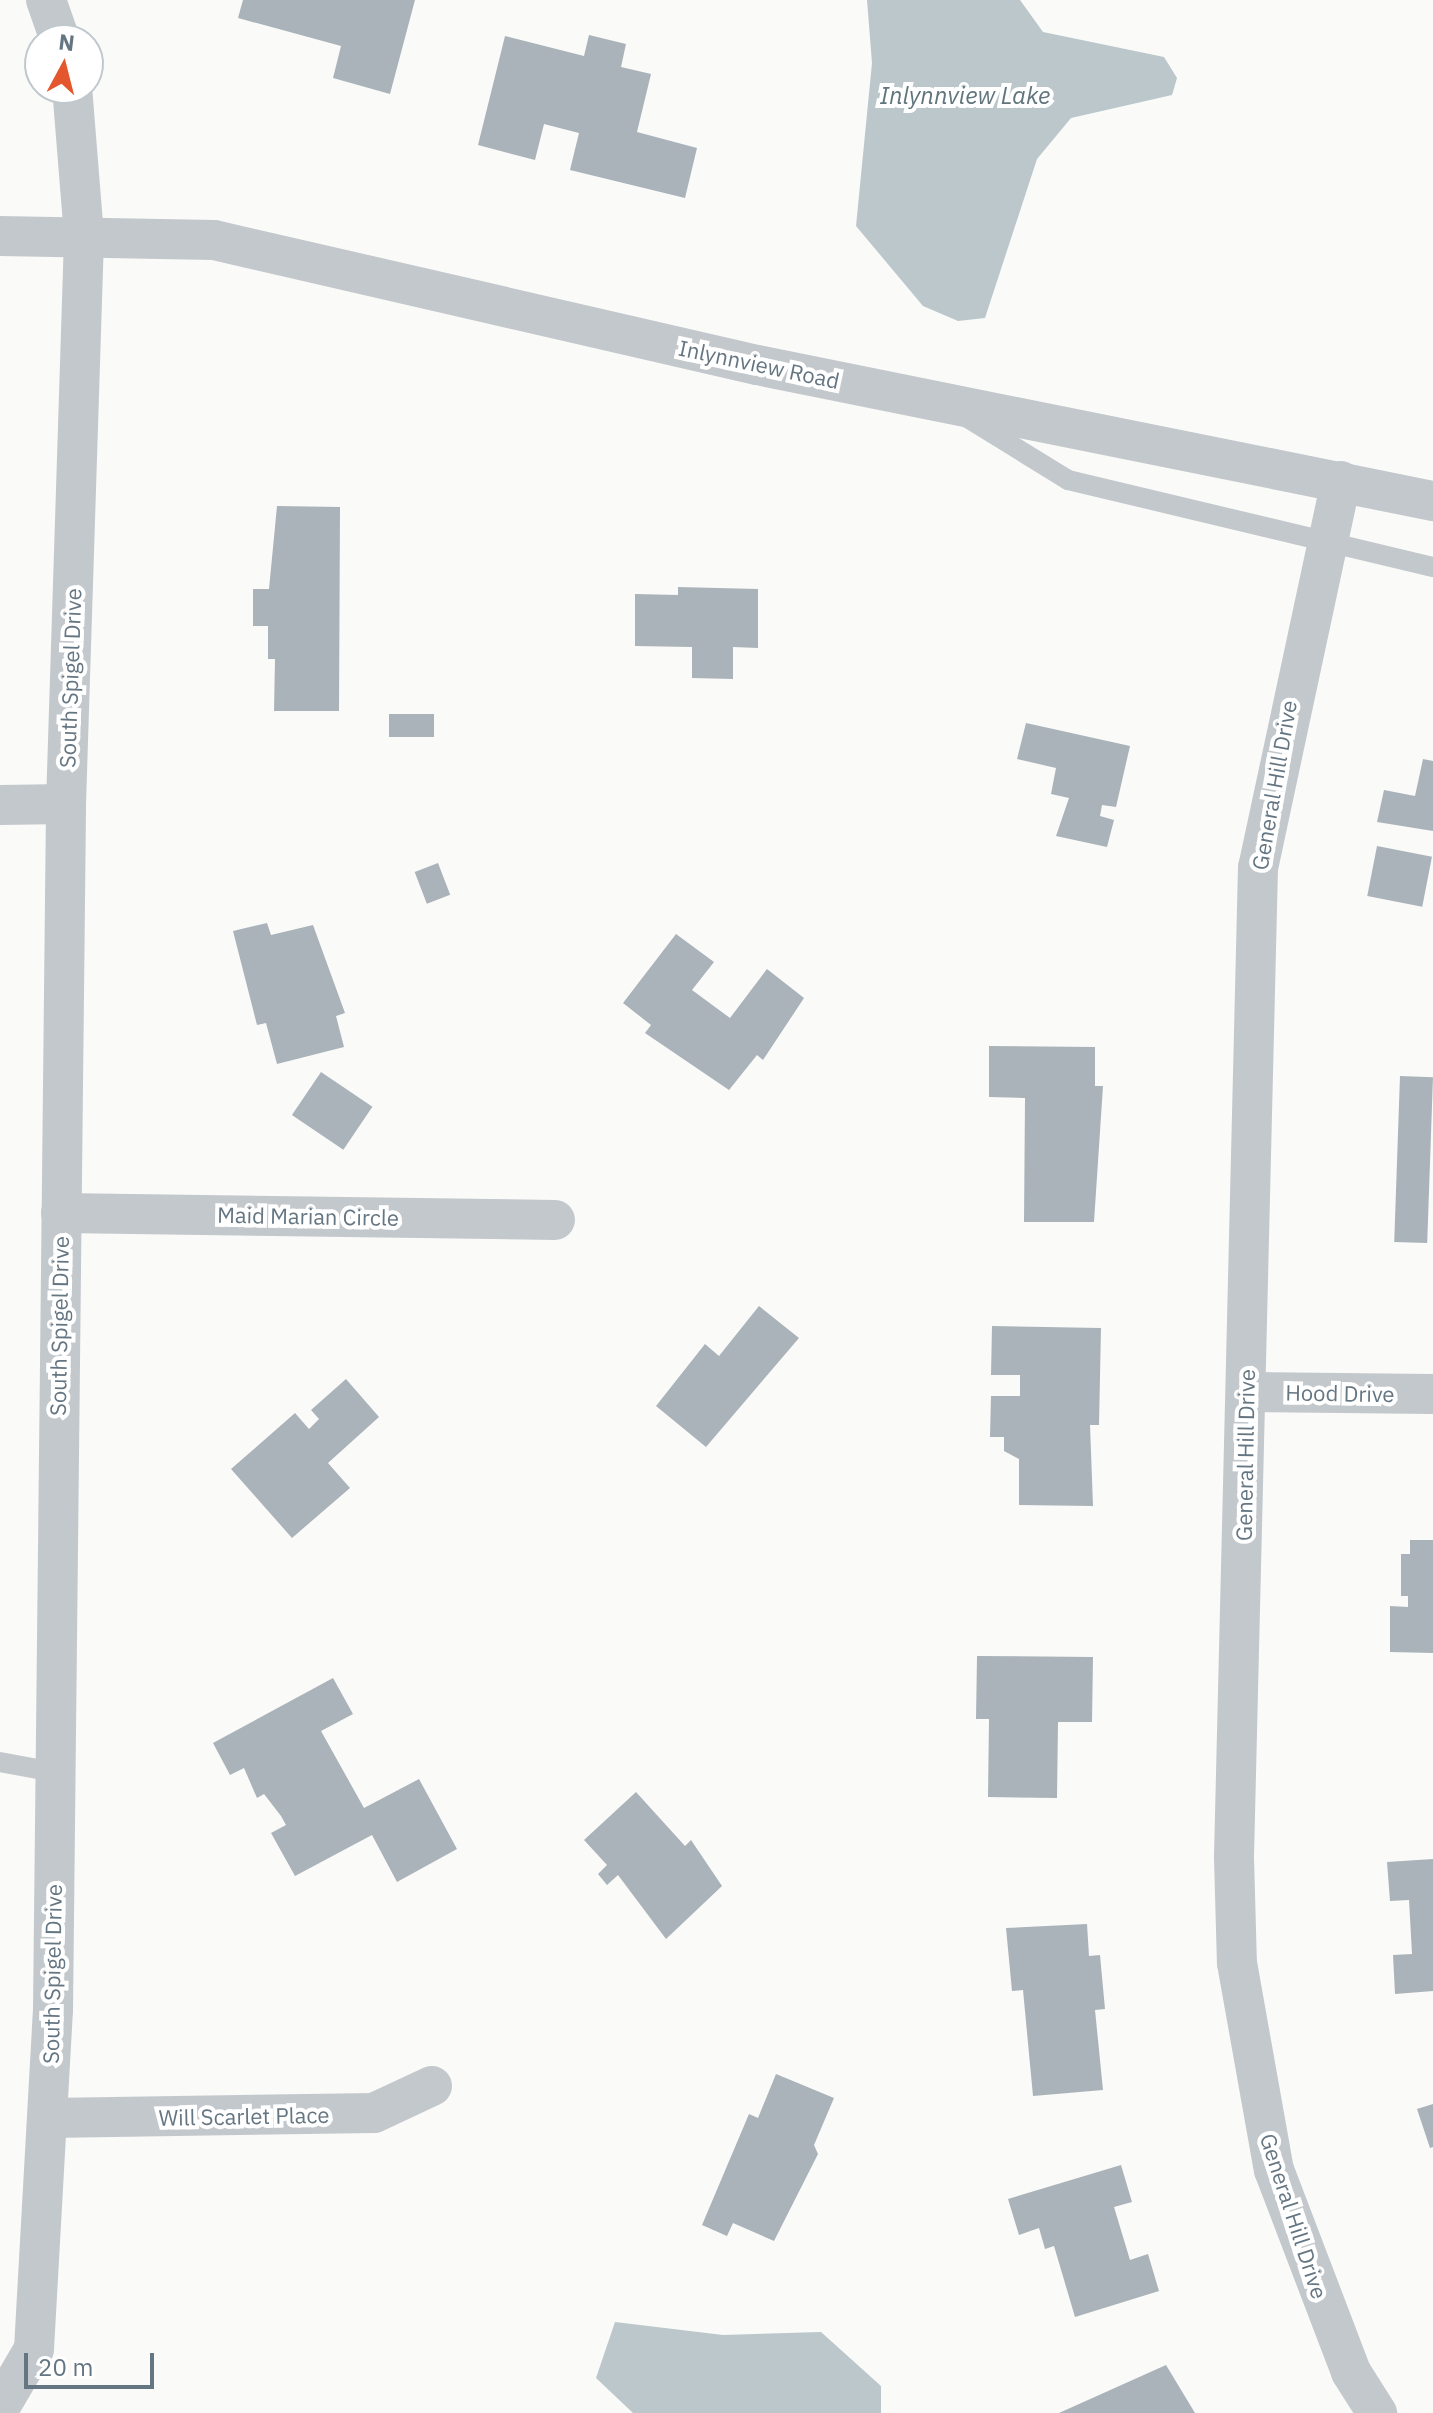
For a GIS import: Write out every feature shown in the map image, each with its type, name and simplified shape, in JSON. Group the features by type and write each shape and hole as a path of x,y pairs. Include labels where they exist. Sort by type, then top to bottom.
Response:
{"street":[{"path":"46,0 54,24"},
{"name":"South Spigel Drive","path":"0,2407 34,2349 49,2118 66,804 84,236 73,104"},
{"name":"Inlynnview Road","path":"0,236 214,240 945,402 1433,501"},
{"name":"General Hill Drive","path":"1341,481 1258,867 1237,1963 1274,2170 1351,2372 1377,2413"},
{"path":"0,805 66,804"},
{"name":"Maid Marian Circle","path":"61,1213 555,1220"},
{"name":"Hood Drive","path":"1246,1392 1433,1394"},
{"name":"Will Scarlet Place","path":"49,2118 374,2113 432,2086"}],"lane":[{"path":"945,402 1068,480 1433,567"},
{"path":"0,1762 54,1772"}],"water":[{"name":"Inlynnview Lake","path":"867,0 1020,0 1043,32 1164,57 1177,78 1172,95 1071,118 1037,159 985,318 958,321 923,306 856,226 872,63"},
{"path":"615,2322 723,2335 821,2332 881,2386 881,2413 633,2413 596,2378"}],"building":[{"path":"243,0 415,0 390,94 333,78 341,46 238,18"},
{"path":"589,35 626,44 621,67 651,74 637,132 697,148 685,198 570,170 579,133 544,124 535,160 478,145 505,36 584,56"},
{"path":"277,506 340,507 339,711 274,711 275,659 268,659 268,626 253,626 253,589 269,589"},
{"path":"678,587 758,589 758,648 733,647 733,679 692,678 692,647 635,646 635,594 678,595"},
{"path":"389,714 434,714 434,737 389,737"},
{"path":"1026,723 1130,746 1116,807 1102,805 1100,816 1114,820 1107,847 1056,836 1069,798 1051,794 1056,768 1017,759"},
{"path":"1423,759 1433,761 1433,831 1377,822 1384,790 1415,796"},
{"path":"1377,846 1432,857 1422,907 1367,896"},
{"path":"438,863 450,895 427,904 415,872"},
{"path":"267,923 271,935 313,925 345,1013 336,1016 344,1047 277,1064 266,1023 257,1025 233,931"},
{"path":"676,934 714,962 692,990 730,1018 767,969 804,998 763,1060 757,1055 729,1090 645,1033 651,1025 623,1003"},
{"path":"989,1046 1095,1047 1095,1086 1103,1086 1094,1222 1024,1222 1025,1098 989,1097"},
{"path":"321,1072 372,1107 343,1150 292,1115"},
{"path":"1400,1076 1433,1077 1427,1243 1394,1242"},
{"path":"759,1306 799,1338 706,1447 656,1406 705,1344 719,1356"},
{"path":"992,1326 1101,1328 1099,1425 1090,1425 1093,1506 1019,1505 1019,1459 1004,1451 1004,1437 990,1437 991,1396 1020,1396 1020,1375 991,1375"},
{"path":"346,1379 379,1417 328,1463 350,1488 292,1538 231,1469 295,1413 309,1429 319,1419 311,1410"},
{"path":"1410,1540 1433,1540 1433,1653 1390,1652 1390,1606 1408,1607 1408,1596 1401,1596 1401,1554 1410,1554"},
{"path":"977,1656 1093,1657 1092,1722 1058,1722 1057,1798 988,1797 989,1719 976,1719"},
{"path":"333,1678 353,1714 321,1731 364,1808 419,1779 457,1849 397,1882 372,1835 295,1876 271,1833 286,1825 281,1816 264,1794 257,1798 244,1768 230,1775 213,1743"},
{"path":"636,1792 685,1846 691,1840 722,1886 666,1939 618,1875 607,1885 598,1874 607,1865 584,1840"},
{"path":"1433,1859 1433,1991 1395,1994 1393,1955 1412,1954 1409,1900 1390,1901 1387,1862"},
{"path":"1087,1924 1089,1956 1100,1955 1105,2009 1095,2010 1103,2090 1033,2096 1023,1990 1012,1991 1006,1928"},
{"path":"776,2074 834,2098 814,2145 818,2154 774,2241 733,2223 727,2236 702,2225 749,2114 758,2118"},
{"path":"1433,2104 1433,2147 1430,2148 1417,2109"},
{"path":"1121,2165 1132,2202 1114,2207 1130,2260 1148,2254 1159,2291 1075,2317 1054,2246 1045,2249 1039,2228 1019,2235 1008,2199"},
{"path":"1166,2365 1195,2413 1059,2413"}]}
